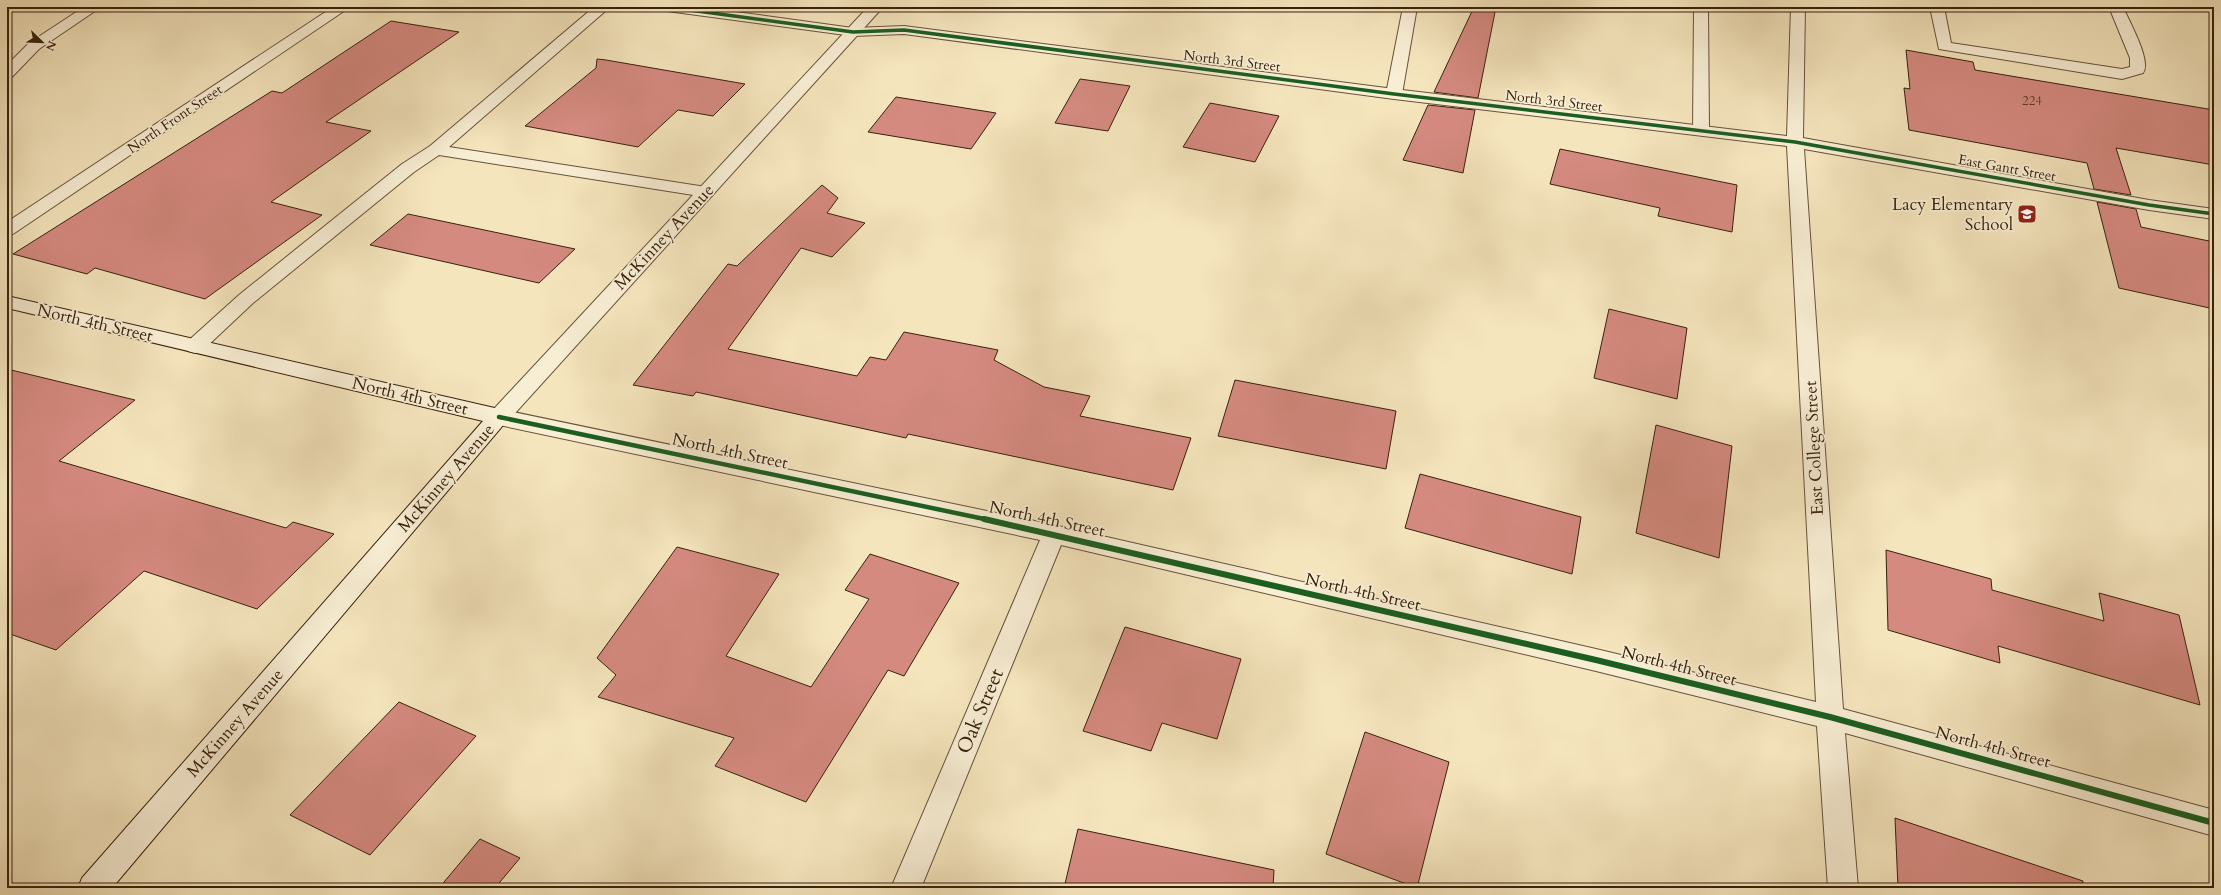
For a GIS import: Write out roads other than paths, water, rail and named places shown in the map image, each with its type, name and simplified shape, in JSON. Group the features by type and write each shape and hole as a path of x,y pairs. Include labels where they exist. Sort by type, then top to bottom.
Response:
{"street":[{"path":"7,74 34,46 94,7"},
{"name":"North Front Street","path":"7,230 344,7"},
{"path":"195,346 246,299 408,168 436,150 603,7"},
{"name":"North 3rd Street","path":"667,7 854,32 904,30 1394,94 1795,142"},
{"name":"McKinney Avenue","path":"93,888 499,417 876,7"},
{"path":"1394,94 1410,7"},
{"path":"1701,7 1701,131"},
{"name":"East College Street","path":"1798,7 1795,142 1830,717 1843,888"},
{"path":"1937,7 1944,46 2122,74 2138,70 2138,58 2116,7"},
{"name":"East Gantt Street","path":"1795,142 2149,205 2214,214"},
{"path":"436,150 706,192"},
{"name":"North 4th Street","path":"7,302 499,417 1054,534 1830,717 2214,823"},
{"name":"Oak Street","path":"906,888 1054,534"}],"place":[{"name":"Lacy Elementary School","path":"2027,214"}]}
